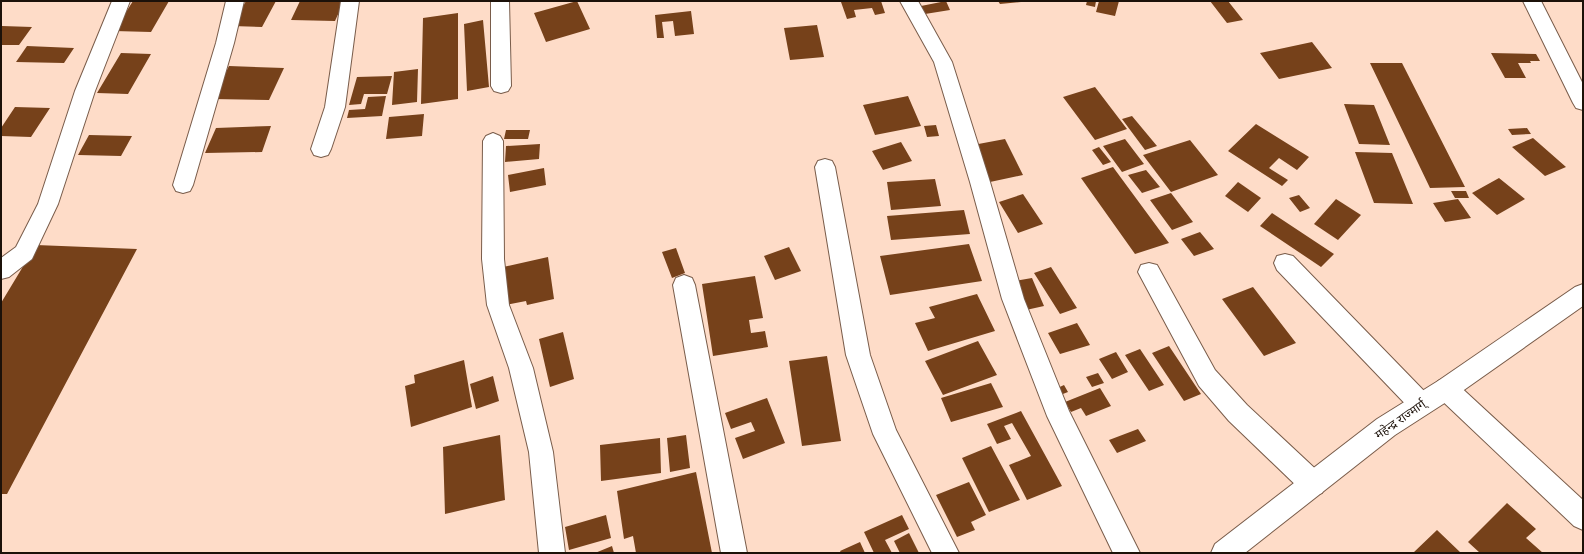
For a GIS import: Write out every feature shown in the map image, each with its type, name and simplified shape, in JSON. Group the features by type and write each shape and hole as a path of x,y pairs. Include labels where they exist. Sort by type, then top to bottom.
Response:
{"main road":[{"path":"1,270 24,253 48,204 85,91 121,1"},
{"path":"183,185 225,43 235,1"},
{"path":"322,148 335,107 350,1"},
{"path":"500,1 501,86"},
{"path":"909,1 943,62 980,182 1013,299 1056,408 1127,553"},
{"path":"1532,1 1583,103"},
{"path":"493,142 493,259 498,305 507,332 522,368 541,452 552,553"},
{"path":"824,167 858,356 885,434 946,553"},
{"path":"1285,263 1421,404"},
{"path":"1149,272 1207,378 1238,413 1313,484"},
{"path":"684,285 734,553"},
{"name":"महेन्द्र राज्मार्ग्","path":"1224,553 1386,428 1446,389 1583,294"},
{"path":"1446,389 1583,517"}],"building":[{"path":"133,1 169,1 151,32 114,31"},
{"path":"246,1 276,1 262,27 232,26"},
{"path":"300,1 344,1 335,21 291,20"},
{"path":"577,1 590,29 546,42 534,13"},
{"path":"881,1 885,13 875,15 872,8 854,10 856,17 847,19 841,2"},
{"path":"946,1 950,10 925,14 921,6"},
{"path":"998,1 1021,1 1021,2 1000,4"},
{"path":"1087,1 1096,1 1095,7 1086,5"},
{"path":"1099,1 1119,1 1115,16 1096,12"},
{"path":"1210,1 1228,1 1243,20 1227,23"},
{"path":"691,11 694,34 675,36 673,21 662,22 664,38 657,38 655,15"},
{"path":"458,13 458,99 421,104 423,18"},
{"path":"483,20 489,87 467,91 464,24"},
{"path":"817,25 824,57 790,60 784,28"},
{"path":"2,26 32,27 19,45 1,45"},
{"path":"1312,42 1332,68 1279,79 1260,53"},
{"path":"27,46 74,48 64,63 16,62"},
{"path":"121,53 151,54 128,94 97,93"},
{"path":"1491,53 1536,54 1540,61 1518,63 1526,78 1505,78"},
{"path":"1370,63 1402,63 1465,187 1430,188"},
{"path":"229,66 284,68 269,100 212,99"},
{"path":"418,69 417,102 392,105 394,72"},
{"path":"392,76 387,94 364,94 361,104 349,105 357,77"},
{"path":"1095,87 1127,129 1095,140 1063,97"},
{"path":"386,96 382,116 347,118 349,110 365,109 368,97"},
{"path":"908,96 921,126 875,135 863,105"},
{"path":"1344,104 1374,105 1390,145 1359,144"},
{"path":"15,107 50,108 31,137 1,136 1,128"},
{"path":"424,114 422,136 386,139 389,117"},
{"path":"1132,116 1157,146 1145,150 1122,119"},
{"path":"1256,124 1309,157 1297,170 1279,158 1269,168 1288,180 1282,186 1228,151"},
{"path":"936,125 939,136 927,137 924,126"},
{"path":"271,126 262,152 205,153 216,128"},
{"path":"1527,128 1531,134 1512,135 1508,129"},
{"path":"506,130 530,130 528,139 504,139"},
{"path":"89,135 132,136 121,156 78,155"},
{"path":"1533,138 1566,167 1545,176 1512,147"},
{"path":"1005,139 1023,175 990,182 973,145"},
{"path":"1125,139 1144,164 1122,172 1103,146"},
{"path":"1190,140 1218,175 1171,192 1143,155"},
{"path":"901,142 912,161 883,170 872,151"},
{"path":"540,144 539,159 505,162 506,146"},
{"path":"1099,147 1111,162 1103,165 1092,150"},
{"path":"1355,152 1392,153 1413,204 1374,203"},
{"path":"1113,167 1169,243 1135,254 1081,178"},
{"path":"544,168 546,185 510,192 508,175"},
{"path":"1146,170 1160,187 1142,193 1128,175"},
{"path":"1499,178 1525,199 1497,215 1472,193"},
{"path":"935,179 941,206 891,210 887,182"},
{"path":"1238,182 1261,198 1248,212 1225,196"},
{"path":"1451,191 1466,191 1469,198 1455,198"},
{"path":"1171,193 1193,222 1172,230 1150,200"},
{"path":"1023,194 1043,224 1018,233 999,202"},
{"path":"1299,195 1310,208 1300,212 1289,198"},
{"path":"1336,199 1361,215 1338,240 1314,224"},
{"path":"1458,199 1471,218 1445,222 1433,203"},
{"path":"964,210 970,234 891,240 887,216"},
{"path":"1272,213 1334,254 1321,267 1260,226"},
{"path":"1200,232 1214,249 1194,256 1181,239"},
{"path":"969,244 982,281 890,295 880,256"},
{"path":"36,245 137,249 7,494 1,494 1,303"},
{"path":"789,247 801,271 775,280 764,256"},
{"path":"676,248 685,273 672,278 662,252"},
{"path":"548,257 554,299 527,305 526,301 506,305 503,267"},
{"path":"1051,267 1077,308 1060,314 1034,273"},
{"path":"755,276 763,318 749,320 751,333 765,331 768,347 713,356 702,284"},
{"path":"1032,278 1044,306 1026,310 1014,281"},
{"path":"1253,287 1296,343 1264,356 1222,299"},
{"path":"977,294 995,331 928,351 915,323 935,318 929,307"},
{"path":"1077,323 1090,345 1060,354 1048,333"},
{"path":"563,332 574,379 550,387 539,339"},
{"path":"978,341 997,375 943,395 925,361"},
{"path":"1169,346 1201,394 1184,401 1152,353"},
{"path":"1140,349 1164,385 1149,391 1125,355"},
{"path":"1116,352 1128,372 1112,379 1099,359"},
{"path":"827,356 841,441 802,446 789,361"},
{"path":"464,360 472,407 411,427 405,386 415,383 414,375"},
{"path":"1098,373 1104,383 1092,387 1086,377"},
{"path":"493,376 499,401 476,409 470,384"},
{"path":"991,383 1003,407 951,422 941,398"},
{"path":"1064,385 1068,392 1055,397 1051,391"},
{"path":"1100,388 1111,406 1086,416 1081,408 1071,412 1065,402"},
{"path":"767,398 785,443 743,459 735,438 755,431 751,422 731,429 725,413"},
{"path":"1021,411 1062,486 1027,500 1009,465 1031,456 1012,423 1004,426 1011,439 997,444 987,424"},
{"path":"1138,429 1146,441 1117,453 1109,440"},
{"path":"500,435 505,500 445,514 443,447"},
{"path":"686,435 690,468 670,472 667,438"},
{"path":"660,438 661,473 601,481 600,445"},
{"path":"991,446 1020,500 989,512 962,458"},
{"path":"696,472 712,553 636,553 633,536 624,539 617,491"},
{"path":"969,482 986,515 971,522 975,530 957,537 936,495"},
{"path":"1507,503 1536,529 1526,538 1543,553 1480,553 1468,542"},
{"path":"606,515 611,538 569,550 565,527"},
{"path":"902,515 909,529 885,540 892,553 874,553 864,532"},
{"path":"1437,530 1461,553 1413,553"},
{"path":"909,533 919,553 900,553 894,541"},
{"path":"860,542 865,553 841,553 840,551"},
{"path":"612,546 614,553 595,553"}]}
